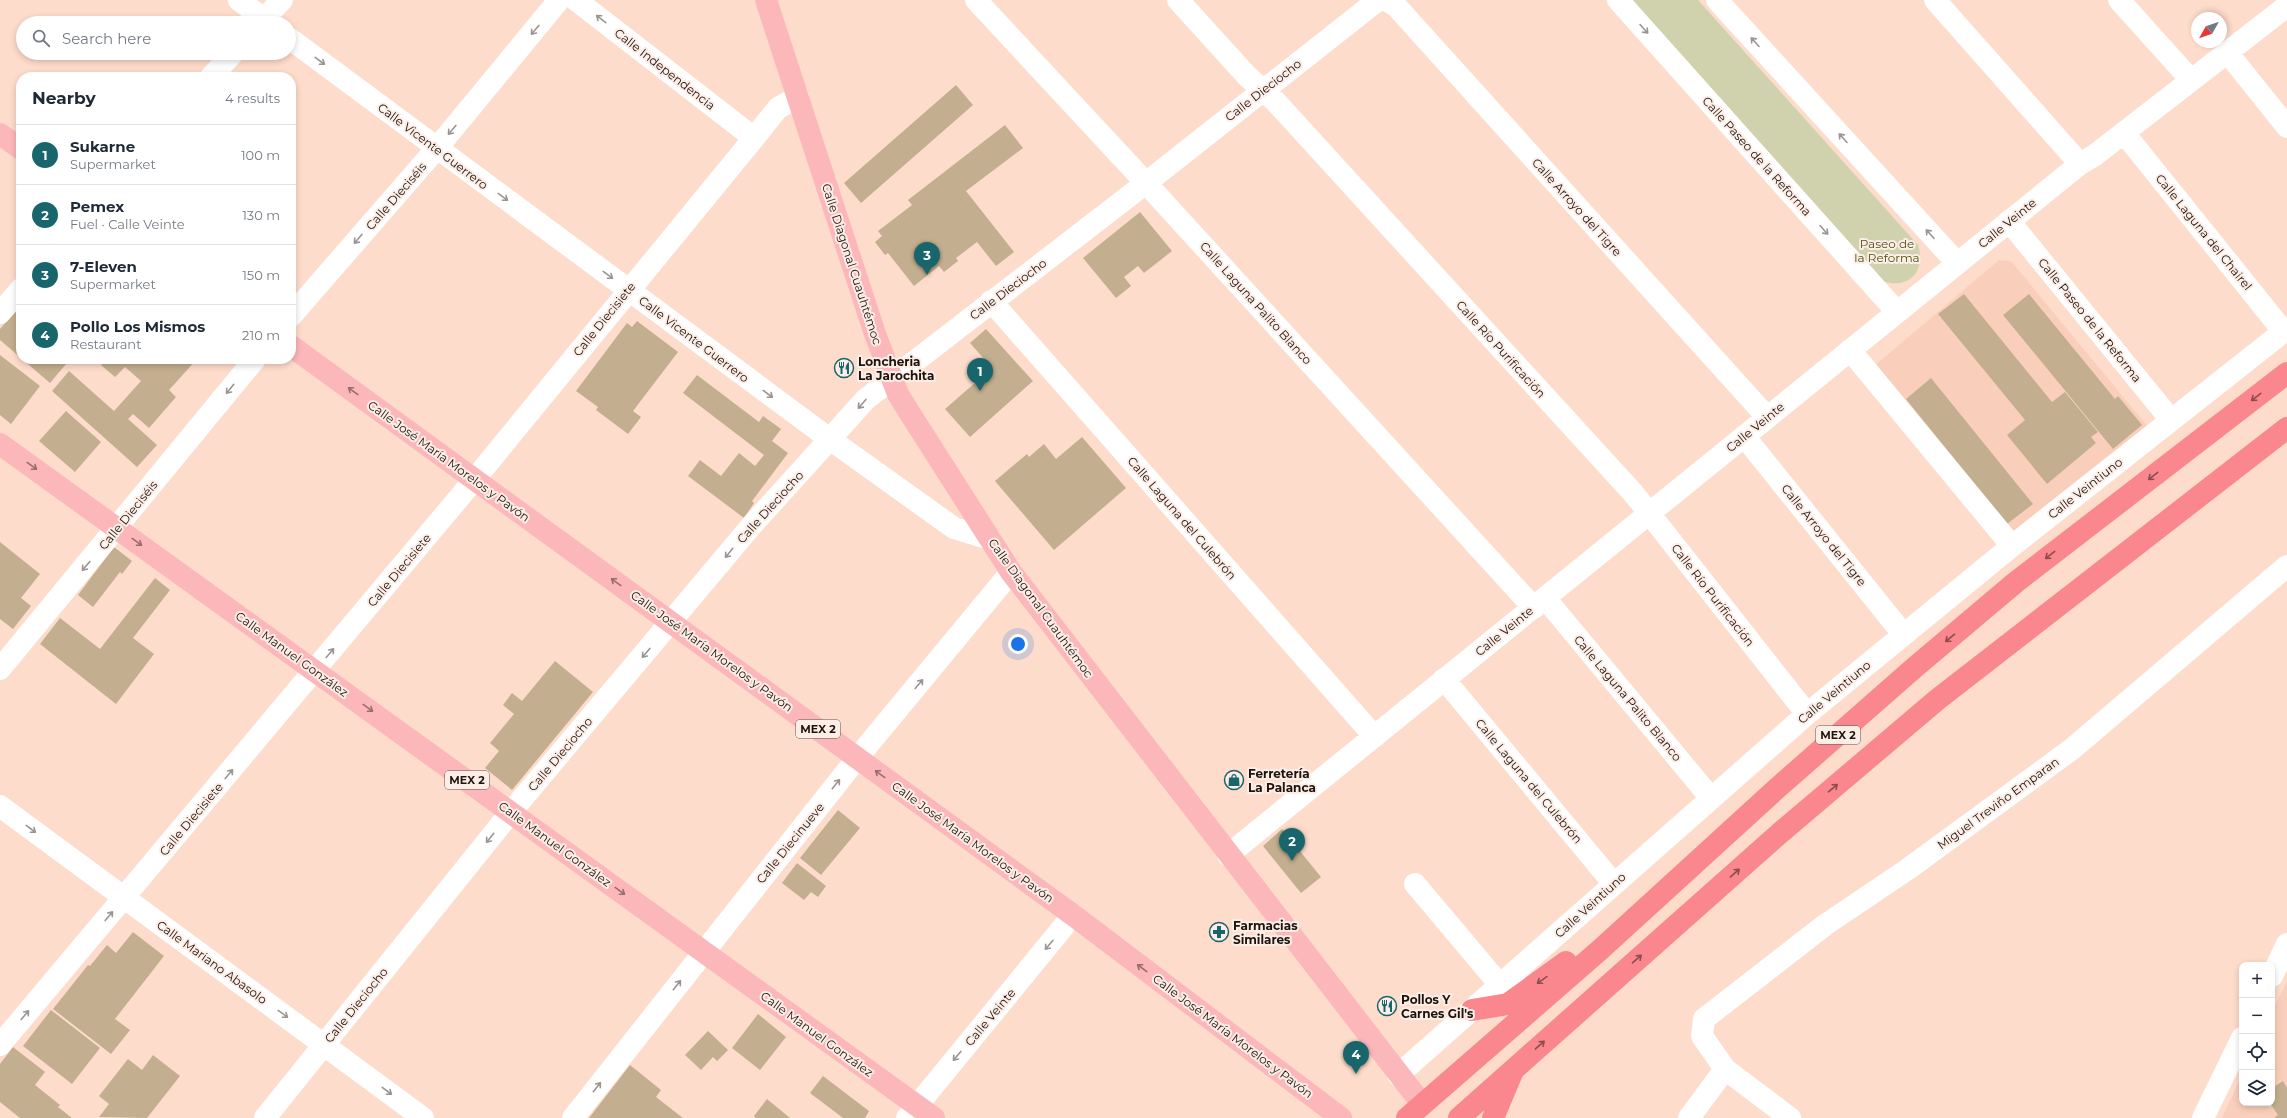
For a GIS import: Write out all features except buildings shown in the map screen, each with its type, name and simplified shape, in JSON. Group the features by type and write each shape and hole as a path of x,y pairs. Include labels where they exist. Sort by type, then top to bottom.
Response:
{"highway":[{"name":"MEX 2","path":"1420,1113 1774,791 2016,582 2287,373"},
{"name":"MEX 2","path":"1459,1118 1515,1066 1780,833 1938,699 2287,428"},
{"path":"1472,1010 1508,1004 1570,960 1601,949"},
{"path":"1492,1118 1515,1066"}],"main road":[{"name":"Calle Diagonal Cuauhtémoc","path":"766,0 861,294 898,394 1011,572 1398,1075 1420,1113"},
{"path":"0,134 16,146"},
{"name":"Calle José María Morelos y Pavón","path":"296,350 858,757 1073,915 1341,1118"},
{"name":"Calle Manuel González","path":"0,444 703,951 912,1112 934,1118"}],"street":[{"path":"239,0 257,16"},
{"path":"269,16 282,0"},
{"name":"Calle Dieciséis","path":"296,310 437,148 560,0"},
{"name":"Calle Independencia","path":"576,0 754,138"},
{"name":"Calle Laguna Palito Blanco","path":"976,0 1539,603 1710,797"},
{"name":"Calle Río Purificación","path":"1178,0 1612,471 1807,714"},
{"name":"Calle Dieciocho","path":"265,1118 511,812 672,623 752,525 831,440 866,399 891,378 1146,183 1378,0"},
{"name":"Calle Arroyo del Tigre","path":"1386,0 1396,6 1766,417"},
{"name":"Calle Paseo de la Reforma","path":"1618,0 1897,312"},
{"path":"1717,0 1957,263"},
{"path":"1935,0 2080,164"},
{"path":"2119,0 2191,80"},
{"name":"Calle Veinte","path":"1228,854 1957,263 2080,164 2124,132 2227,52 2284,4"},
{"name":"Calle Vicente Guerrero","path":"296,43 831,440 954,528 990,539"},
{"path":"2227,52 2287,127"},
{"path":"215,72 226,60"},
{"name":"Calle Diecisiete","path":"0,1045 474,480 778,108 798,97"},
{"name":"Calle Laguna del Chairel","path":"2124,132 2285,330"},
{"name":"Calle Paseo de la Reforma","path":"2010,221 2171,420"},
{"path":"0,313 16,295"},
{"name":"Calle Laguna del Culebrón","path":"991,301 1374,736"},
{"name":"Calle Veintiuno","path":"1398,1075 1710,797 1807,714 2012,546 2285,330"},
{"path":"1850,350 2012,546"},
{"name":"Calle Dieciséis","path":"0,669 118,528 251,364"},
{"name":"Calle Arroyo del Tigre","path":"1744,436 1903,634"},
{"name":"Miguel Treviño Emparan","path":"1725,1068 1702,1036 1704,1019 1825,926 1908,869 2072,750 2287,566"},
{"name":"Calle Diecinueve","path":"573,1118 703,951 858,757 1011,572"},
{"name":"Calle Laguna del Culebrón","path":"1444,679 1614,884"},
{"name":"Calle Mariano Abasolo","path":"0,806 424,1118"},
{"path":"1415,884 1500,985"},
{"name":"Calle Veinte","path":"912,1112 1073,915"},
{"path":"2275,970 2287,944"},
{"path":"2203,1118 2239,1044"},
{"path":"1689,1118 1725,1068 1790,1118"}],"shaded area":[{"path":"1999,260 2011,261 2148,427 2013,536 1873,367"},
{"path":"2287,981 2287,1118 2222,1118 2239,1081 2239,1106 2275,1106 2275,1006"}],"green space":[{"name":"Paseo de la Reforma","path":"1630,0 1698,0 1918,245 1920,264 1912,277 1906,281 1898,283 1889,283 1880,280"}],"place":[{"name":"7-Eleven","path":"927,275"},
{"name":"Loncheria La Jarochita","path":"844,368"},
{"name":"Sukarne","path":"980,391"},
{"name":"Ferretería La Palanca","path":"1234,780"},
{"name":"Pemex","path":"1292,861"},
{"name":"Farmacias Similares","path":"1219,932"},
{"name":"Pollos Y Carnes Gil's","path":"1387,1006"},
{"name":"Pollo Los Mismos","path":"1356,1074"}]}
